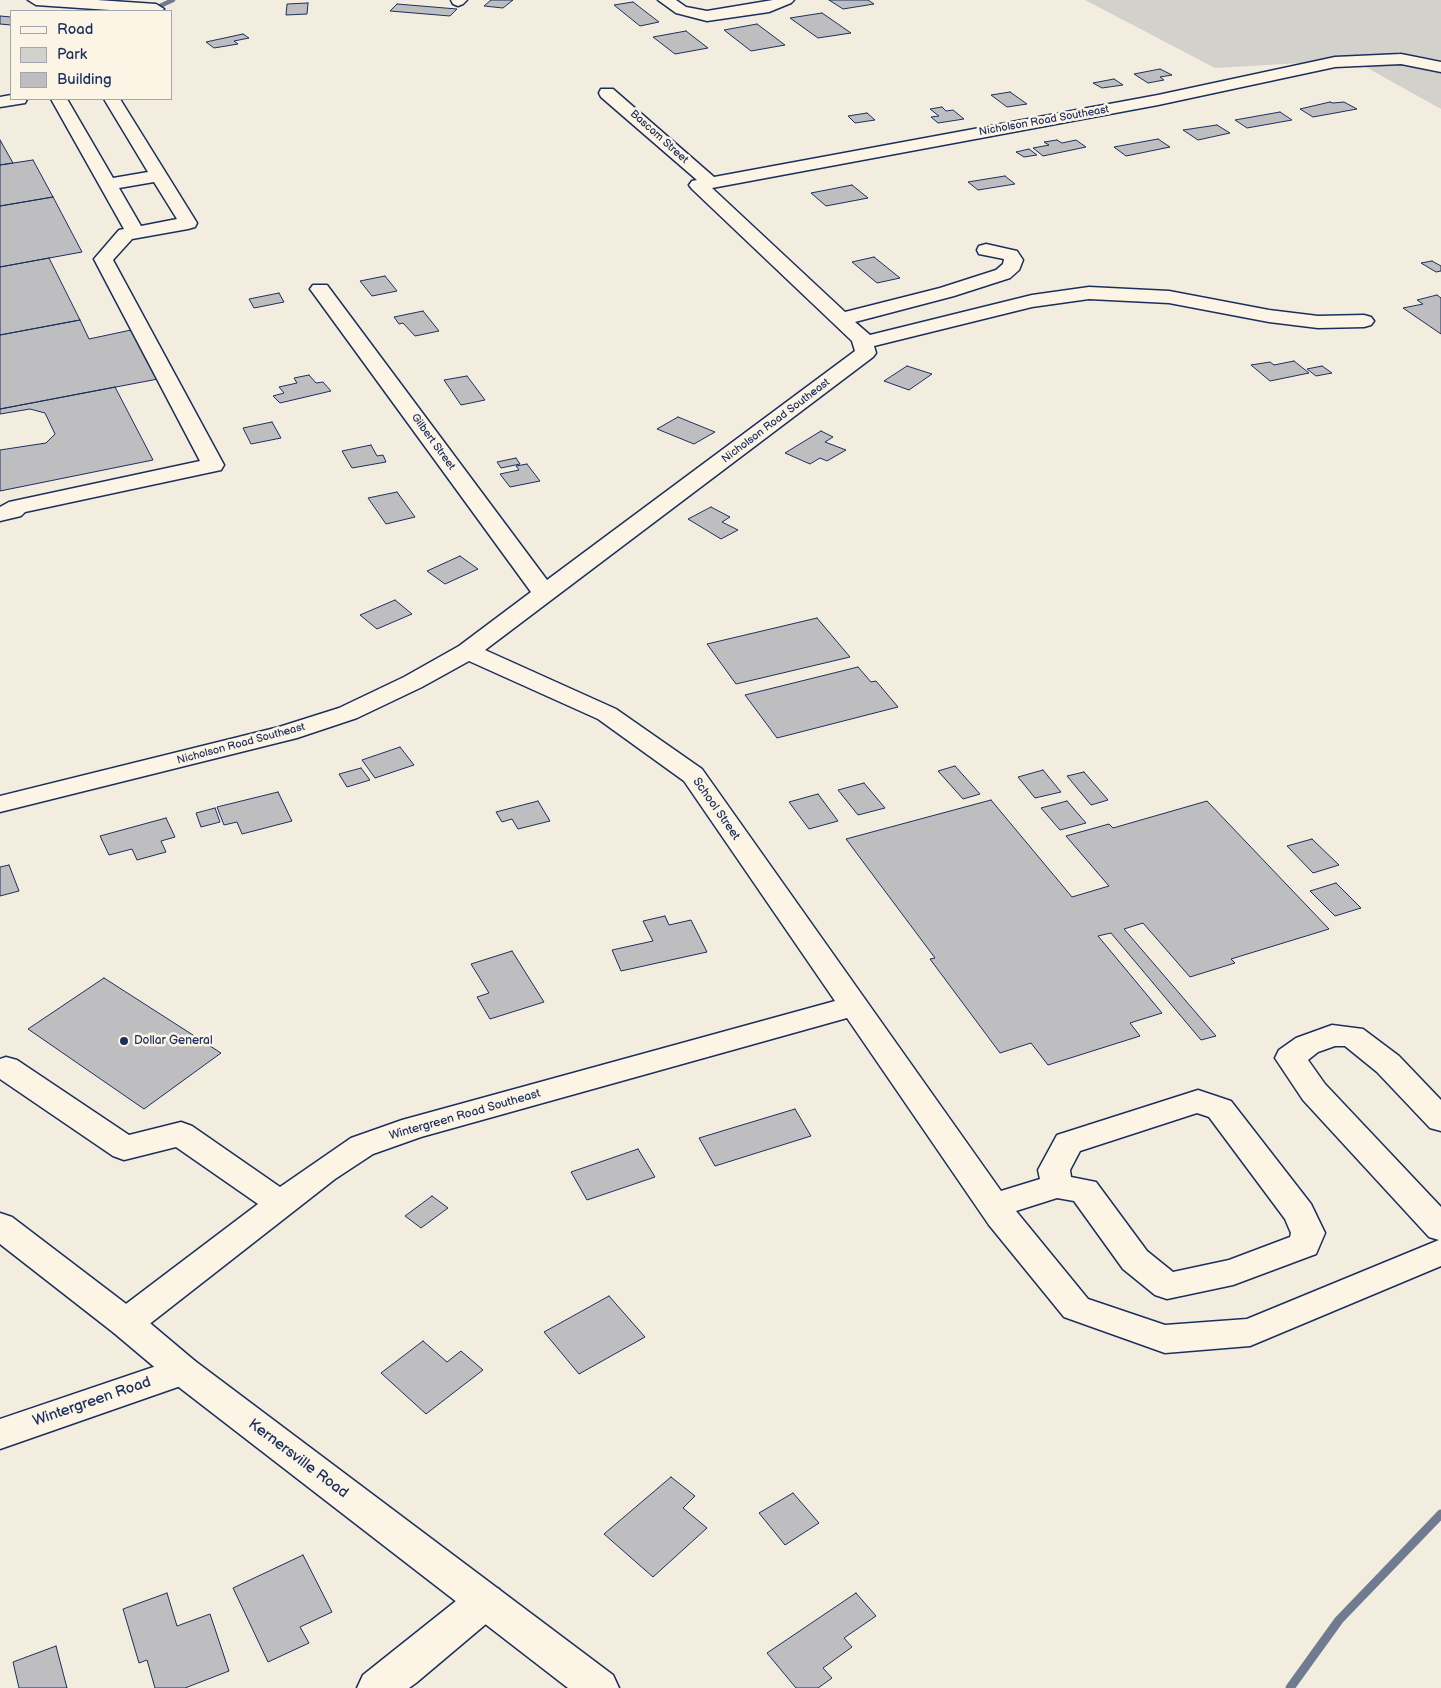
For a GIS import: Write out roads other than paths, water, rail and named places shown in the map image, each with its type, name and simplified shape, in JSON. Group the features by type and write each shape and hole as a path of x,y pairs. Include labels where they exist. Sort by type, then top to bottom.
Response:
{"street":[{"path":"36,0 156,9"},
{"path":"666,0 681,10 707,16 769,7 786,0"},
{"name":"Nicholson Road Southeast","path":"711,183 1215,88 1334,62 1401,58 1441,67"},
{"name":"Bascom Street","path":"607,93 711,183"},
{"path":"0,102 13,100"},
{"path":"60,100 136,233"},
{"path":"0,514 13,511 17,507 213,465 103,259 126,234 188,223 113,100"},
{"path":"108,184 160,176"},
{"path":"711,183 698,185 842,319 862,339 863,343 1032,301 1089,293 1169,297 1269,316 1318,322 1364,321"},
{"path":"842,319 947,292 1003,274 1012,266 1014,260 1010,255 986,250"},
{"name":"Gilbert Street","path":"320,289 545,594"},
{"name":"Nicholson Road Southeast","path":"0,804 288,733 348,713 413,682 468,651 866,353 863,343"},
{"name":"School Street","path":"468,651 607,714 693,775 994,1206 1076,1308 1165,1339 1250,1332 1441,1252"},
{"name":"Wintergreen Road Southeast","path":"126,1323 324,1171 362,1146 413,1128 853,1006"},
{"path":"1441,1120 1388,1064 1352,1036 1332,1035 1307,1045 1290,1058 1314,1092 1441,1228"},
{"path":"6,1068 124,1148 182,1134 281,1204"},
{"path":"994,1206 1058,1186 1084,1191 1135,1260 1167,1286 1233,1272 1304,1244 1308,1233 1299,1213 1220,1109 1198,1101 1068,1143 1054,1170 1058,1186"},
{"name":"Kernersville Road","path":"0,1226 126,1323 183,1371 599,1688"},
{"name":"Wintergreen Road","path":"0,1434 183,1371"},
{"path":"377,1688 402,1670 484,1601"}],"waterway":[{"path":"151,10 173,0"},
{"path":"1290,1688 1339,1620 1441,1514"}],"place":[{"name":"Dollar General","path":"124,1041"}]}
